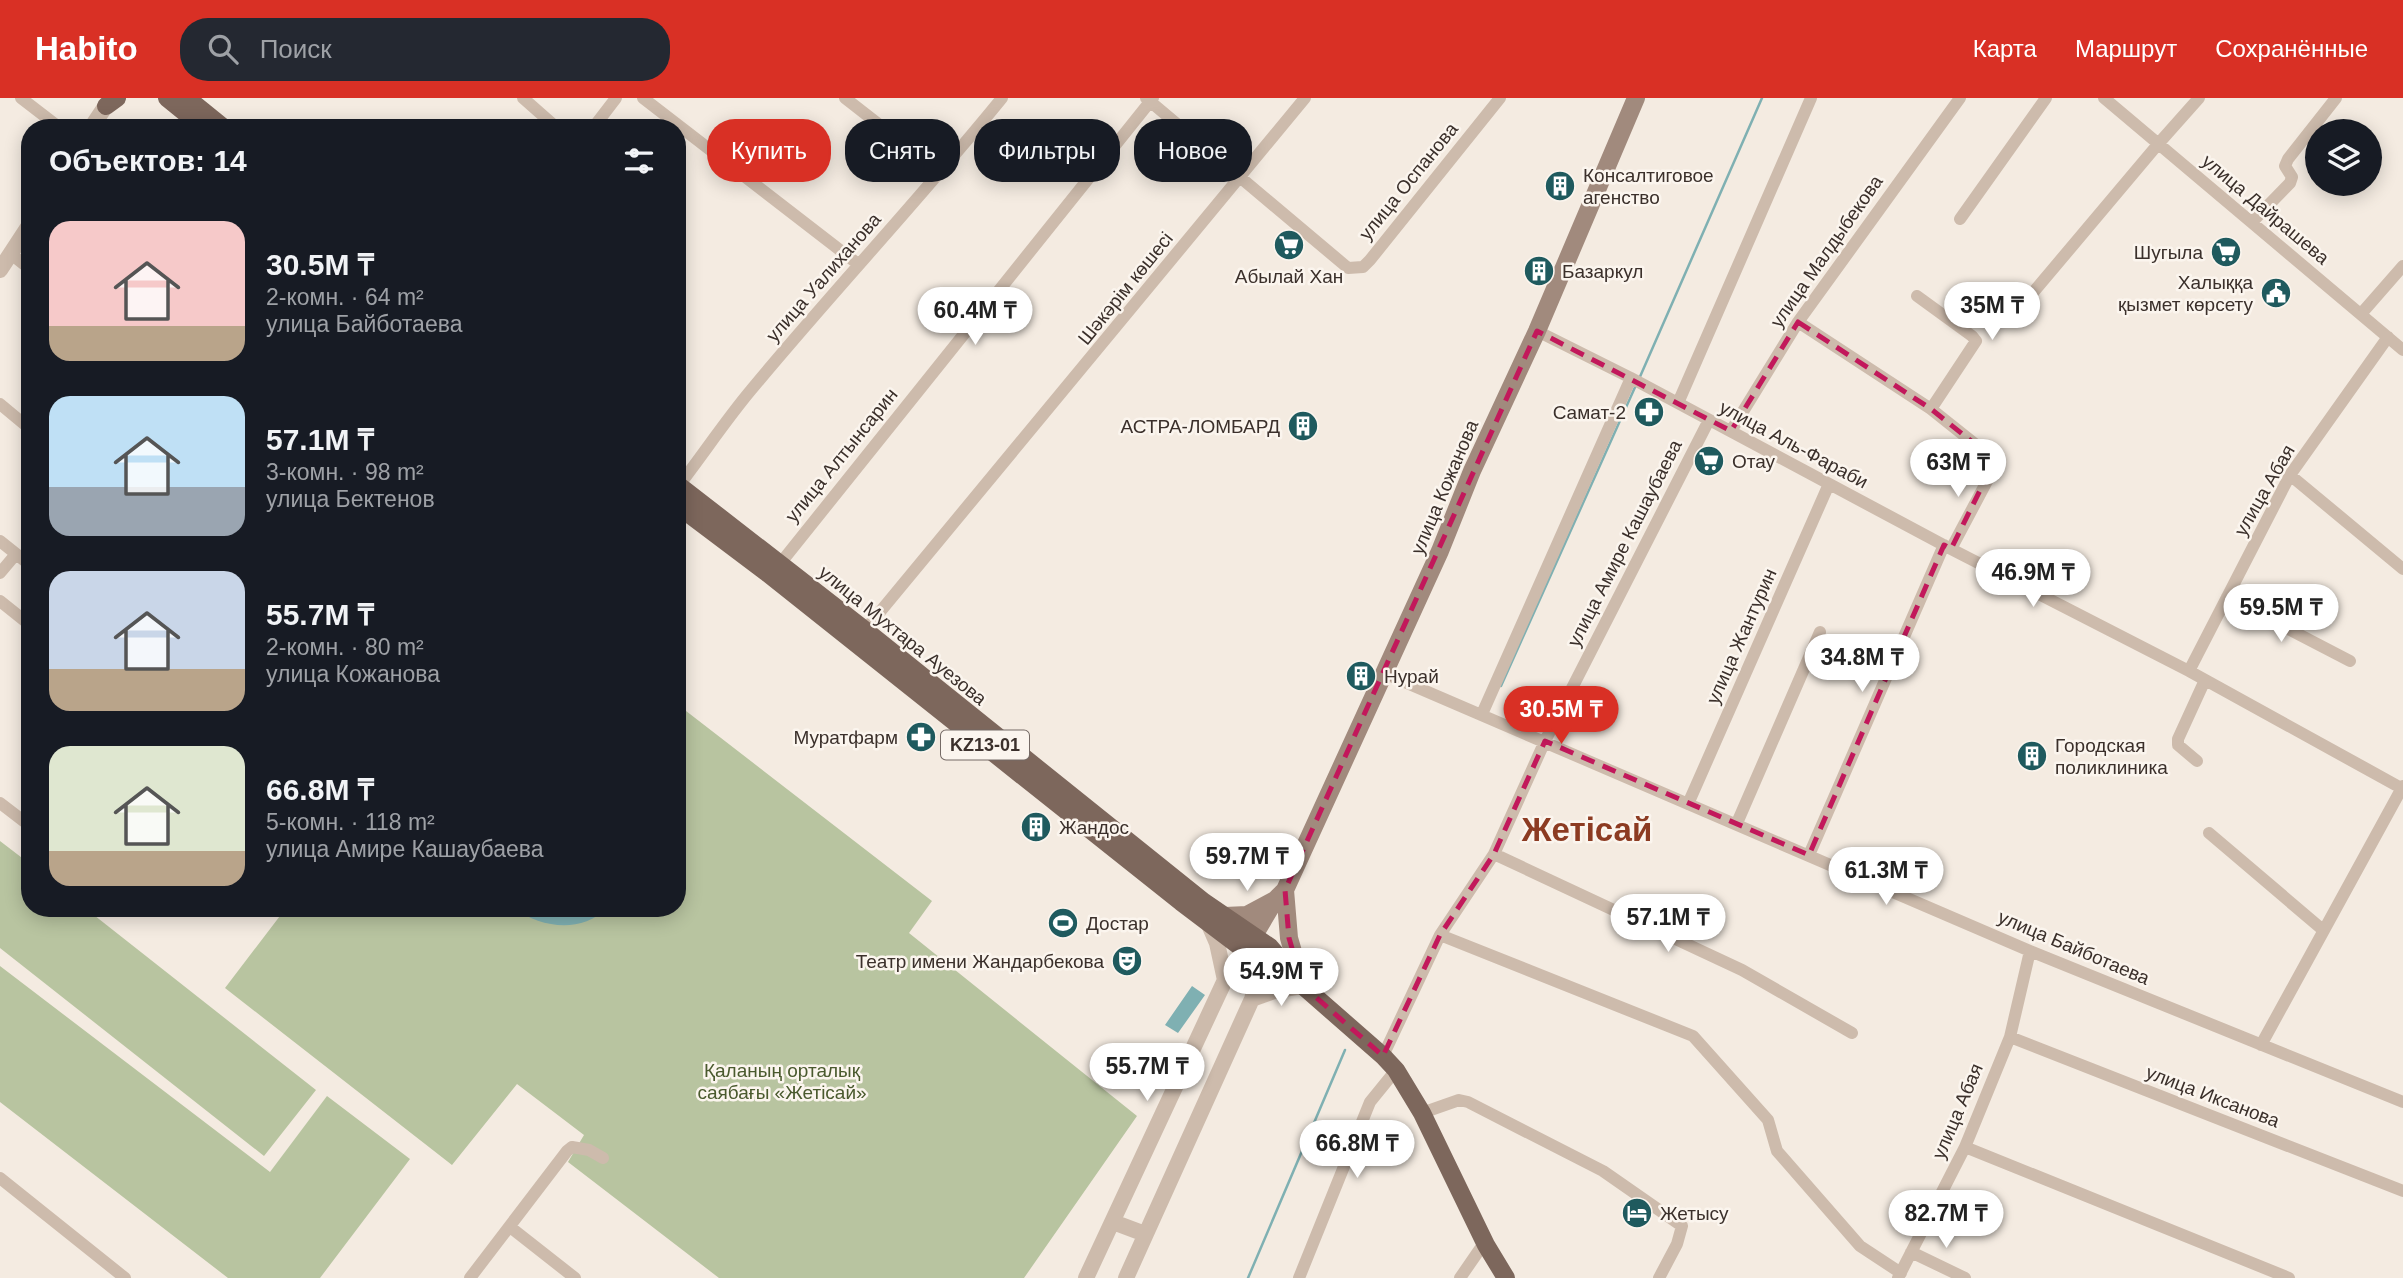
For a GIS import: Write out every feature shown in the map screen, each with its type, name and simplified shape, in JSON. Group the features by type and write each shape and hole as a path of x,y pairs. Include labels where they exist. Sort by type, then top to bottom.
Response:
{"main road":[{"path":"167,98 193,119"},
{"path":"187,98 214,119"},
{"name":"улица Кожанова","path":"1250,942 1280,895 1386,674 1636,98"},
{"name":"улица Мухтара Ауезова","path":"686,493 775,570 1171,894 1207,920 1250,942"},
{"name":"улица Мухтара Ауезова","path":"686,511 865,630 1013,751 1225,916 1250,942 1383,1056 1396,1070 1422,1113 1486,1245 1506,1278"},
{"path":"1225,916 1247,915 1280,895"},
{"name":"улица Кожанова","path":"1280,895 1287,915 1299,982"},
{"path":"1267,956 1287,915"}],"street":[{"path":"21,98 49,119"},
{"path":"523,98 547,119"},
{"path":"600,119 616,98"},
{"path":"643,98 670,119"},
{"path":"845,98 872,119"},
{"name":"улица Уалиханова","path":"960,150 1002,98"},
{"name":"Шәкәрім көшесі","path":"1252,163 1305,98"},
{"name":"улица Оспанова","path":"1247,182 1348,268 1363,267 1500,98"},
{"path":"1678,403 1811,98"},
{"name":"улица Малдыбекова","path":"1731,431 1798,322 1960,98"},
{"path":"1960,219 2046,98"},
{"name":"улица Дайрашева","path":"2104,98 2403,350"},
{"path":"2031,295 2199,98"},
{"path":"2252,222 2290,183 2292,177 2285,166 2288,159 2336,98"},
{"name":"улица Оспанова","path":"1150,99 1173,119"},
{"name":"улица Алтынсарин","path":"775,570 1150,99"},
{"path":"97,119 110,100"},
{"path":"686,131 858,264"},
{"name":"улица Уалиханова","path":"686,475 749,392 858,264 933,182"},
{"name":"Шәкәрім көшесі","path":"865,630 1237,182"},
{"path":"0,270 21,238"},
{"path":"10,254 21,262"},
{"path":"2361,314 2403,266"},
{"path":"1917,296 1976,341 1931,409"},
{"path":"1798,322 1931,409 1995,460 1995,466 1948,547 1809,855"},
{"name":"улица Аль-Фараби","path":"1537,331 2189,671 2403,788"},
{"name":"улица Абая","path":"2189,671 2290,475 2388,337"},
{"path":"1482,714 1631,378"},
{"path":"0,404 21,422"},
{"name":"улица Амире Кашаубаева","path":"1383,1056 1440,935 1494,854 1545,741 1709,421"},
{"path":"2290,475 2403,569"},
{"name":"улица Жантурин","path":"1688,804 1829,484"},
{"path":"0,541 21,558"},
{"path":"0,573 16,554"},
{"path":"2228,597 2350,661"},
{"path":"0,601 21,618"},
{"path":"1737,823 1820,632"},
{"name":"улица Байботаева","path":"1386,674 2030,951 2403,1102"},
{"path":"2197,761 2180,749 2178,739 2205,680"},
{"path":"2261,1045 2403,788"},
{"path":"0,803 21,819"},
{"path":"2209,833 2323,930"},
{"path":"1494,854 1742,971 1852,1033"},
{"path":"1207,920 1217,943 1225,980"},
{"path":"1440,935 1693,1035 1768,1121 1777,1151 1860,1246 1899,1276"},
{"name":"улица Кожанова","path":"1086,1278 1225,980 1250,942"},
{"name":"улица Абая","path":"1899,1276 1965,1147 2010,1037 2030,951"},
{"path":"1126,1278 1252,999 1267,956"},
{"path":"1252,999 1299,982"},
{"name":"улица Иксанова","path":"2010,1037 2403,1191"},
{"path":"1298,1278 1370,1102 1396,1070"},
{"path":"1422,1113 1459,1100 1468,1102 1603,1171 1682,1226 1677,1244 1659,1278"},
{"path":"470,1278 572,1147 589,1150 603,1158"},
{"path":"1965,1147 2289,1278"},
{"path":"0,1178 125,1278"},
{"path":"1113,1222 1145,1234"},
{"path":"510,1227 575,1278"},
{"path":"1460,1278 1486,1245"},
{"path":"1911,1252 1965,1278"}],"highlighted area":[{"path":"1798,322 1931,409 1995,460 1951,549 1944,545 1809,855 1545,741 1494,854 1440,935 1383,1056 1303,986 1289,938 1285,890 1537,331 1731,431"}],"green space":[{"name":"Қаланың орталық саябағы «Жетісай»","path":"686,711 932,901 909,933 1137,1116 1024,1278 719,1278 568,1162 584,1135 517,1084 452,1165 225,988 279,917 686,917"},
{"path":"0,841 21,857 21,917 96,917 316,1090 264,1156 0,948"},
{"path":"0,966 270,1172 327,1096 410,1159 320,1278 228,1278 0,1102"}],"water":[{"path":"529,917 595,917 573,925 549,924"},
{"path":"1192,986 1205,995 1178,1033 1165,1025"}],"waterway":[{"path":"1639,379 1762,98"},
{"path":"1501,686 1636,385"},
{"path":"1248,1278 1345,1050"}],"place":[{"name":"Консалтиговое агенство","path":"1560,186"},
{"name":"Абылай Хан","path":"1289,245"},
{"name":"Шугыла","path":"2226,252"},
{"name":"Базаркул","path":"1539,271"},
{"name":"Халыққа қызмет көрсету","path":"2276,293"},
{"name":"Самат-2","path":"1649,412"},
{"name":"АСТРА-ЛОМБАРД","path":"1303,426"},
{"name":"Отау","path":"1709,461"},
{"name":"Нурай","path":"1361,676"},
{"name":"Муратфарм","path":"921,737"},
{"name":"Городская поликлиника","path":"2032,756"},
{"name":"Жандос","path":"1036,827"},
{"name":"Достар","path":"1063,923"},
{"name":"Театр имени Жандарбекова","path":"1127,961"},
{"name":"Жетысу","path":"1637,1213"}],"district":[{"name":"Жетісай","path":"1587,829"}]}
